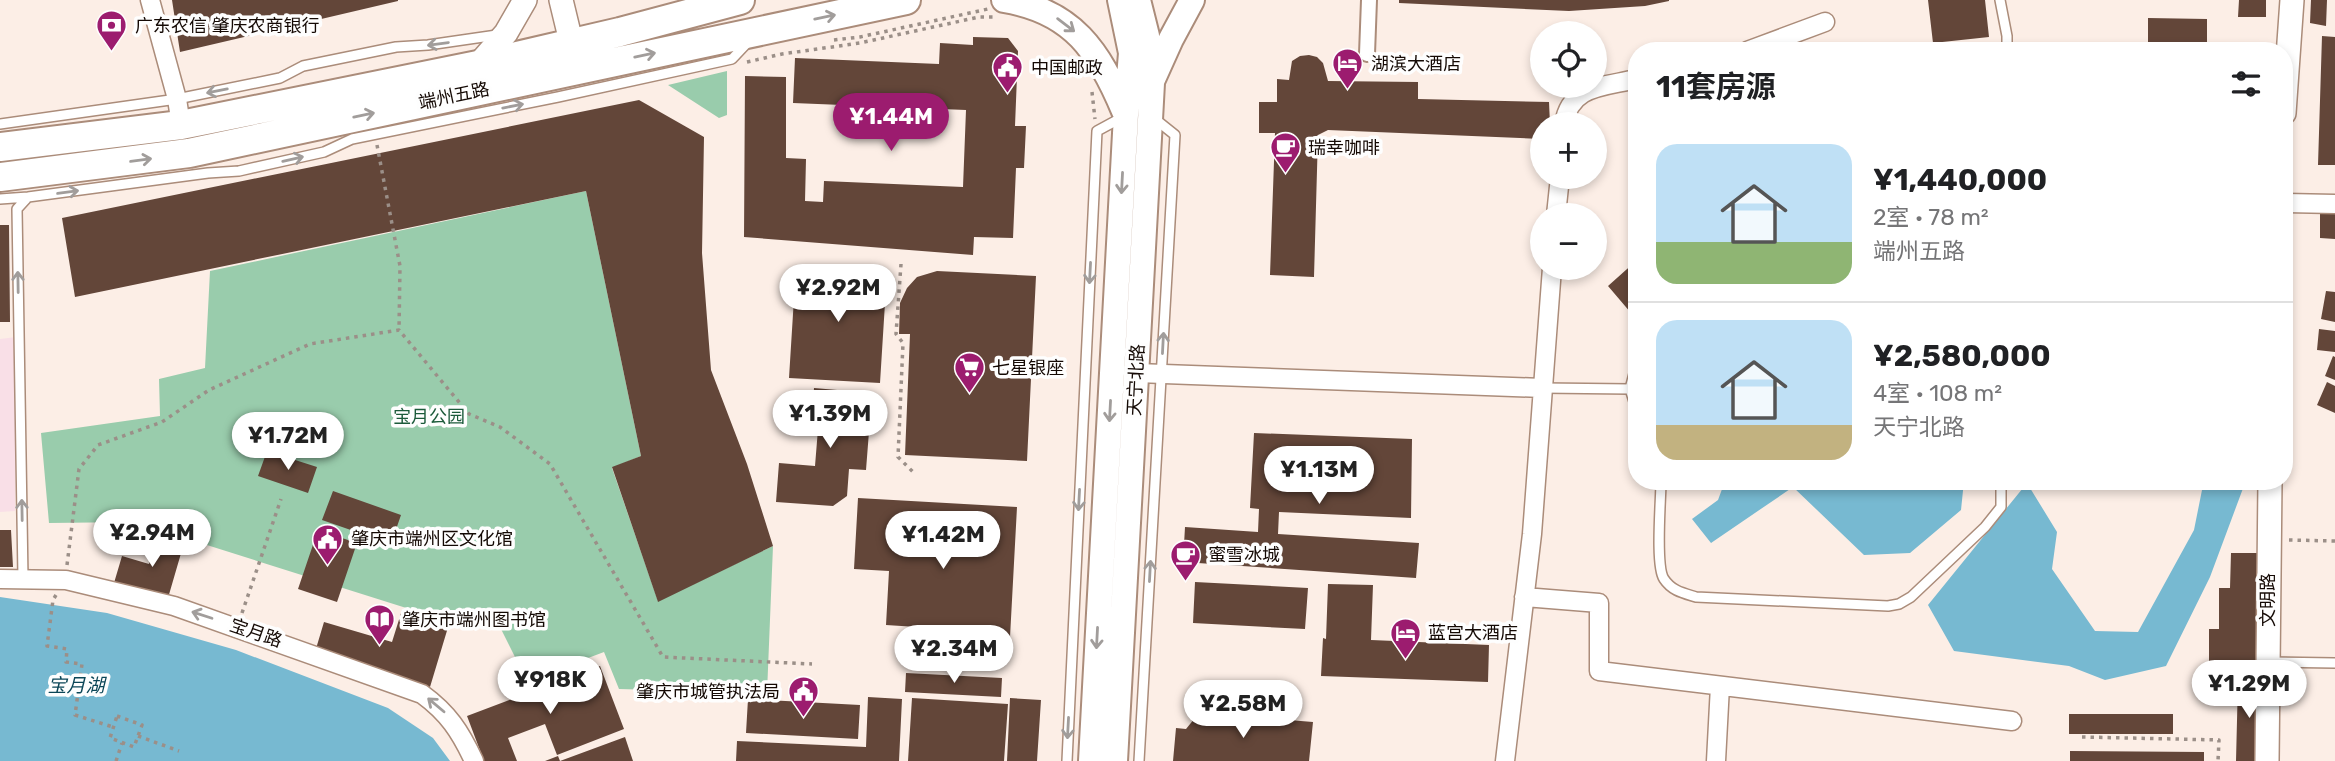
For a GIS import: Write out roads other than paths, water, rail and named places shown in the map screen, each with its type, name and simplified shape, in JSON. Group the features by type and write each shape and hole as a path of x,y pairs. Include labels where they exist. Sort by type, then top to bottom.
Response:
{"main road":[{"name":"端州五路","path":"0,177 28,186 190,153 575,56 740,0"},
{"name":"端州五路","path":"0,147 179,112 478,65 575,56 758,31 906,0"},
{"name":"天宁北路","path":"1115,761 1107,682 1126,115 1131,53 1120,0"},
{"name":"天宁北路","path":"1091,761 1107,682 1149,373 1152,83 1147,36 1138,0"},
{"path":"1152,83 1192,0"},
{"path":"1007,6 1059,19 1079,35 1096,54 1126,115"}],"street":[{"path":"150,0 179,112"},
{"path":"478,65 506,33 524,0"},
{"path":"561,0 575,56"},
{"path":"1367,54 1368,0"},
{"path":"2289,42 2292,0"},
{"path":"1771,42 1825,22"},
{"path":"1567,112 1569,104 1585,92 1628,81"},
{"path":"2293,203 2335,204"},
{"path":"1505,761 1532,534 1551,280"},
{"path":"1149,373 1542,388"},
{"name":"文明路","path":"2267,761 2270,490"},
{"name":"宝月路","path":"0,579 66,580 174,606 237,626 422,694 442,708 466,743 474,761"},
{"path":"1524,597 1599,603 1599,671 2012,721"},
{"path":"1716,761 1720,686"}],"lane":[{"path":"2000,0 2007,42"},
{"path":"0,199 28,186 239,171 324,152 352,139 374,134 732,59 758,31"},
{"path":"0,124 179,112 280,78 303,66 396,47 428,46 506,33"},
{"path":"1126,115 1097,131 1107,682 1139,761"},
{"path":"23,578 17,209 28,186"},
{"path":"1542,388 1628,389"},
{"path":"1661,490 1662,577 1676,591 1696,597 1888,606 1899,604 1911,597 1985,527 2000,506 2001,490"},
{"path":"2268,663 2335,663"},
{"path":"1067,761 1107,682"}],"water":[{"path":"1722,490 1789,490 1711,543 1692,519 1718,500"},
{"path":"1796,490 1963,490 1961,510 1910,553 1864,555"},
{"path":"2021,490 2031,490 2057,532 2052,569 2095,631 2138,632 2194,530 2202,490 2242,490 2210,577 2166,666 2105,680 2069,666 1954,651 1928,605"},
{"name":"宝月湖","path":"0,597 107,613 236,650 388,708 433,738 450,761 0,761"}],"place":[{"name":"广东农信 肇庆农商银行","path":"112,53"},
{"name":"湖滨大酒店","path":"1348,91"},
{"name":"中国邮政","path":"1008,95"},
{"name":"瑞幸咖啡","path":"1285,175"},
{"name":"七星银座","path":"969,395"},
{"name":"肇庆市端州区文化馆","path":"328,566"},
{"name":"蜜雪冰城","path":"1185,582"},
{"name":"肇庆市端州图书馆","path":"379,647"},
{"name":"蓝宫大酒店","path":"1405,660"},
{"name":"肇庆市城管执法局","path":"803,719"}],"park label":[{"name":"宝月公园","path":"429,417"}]}
